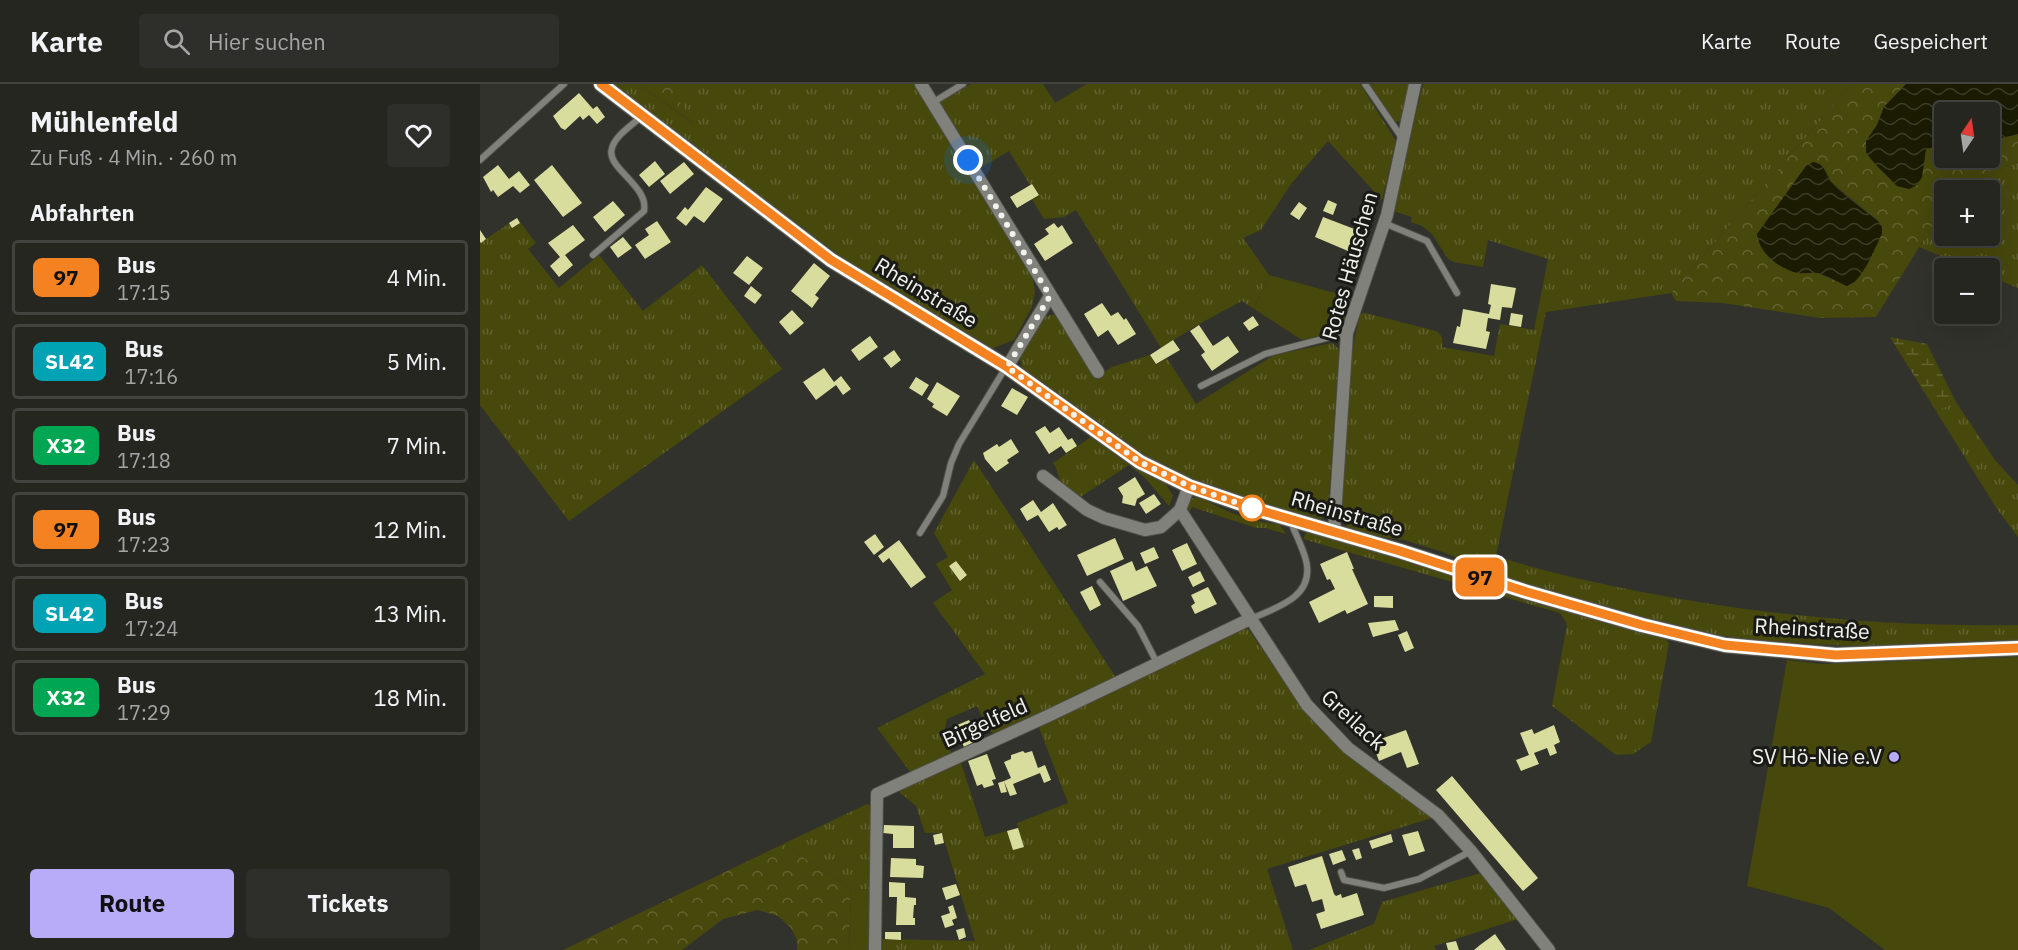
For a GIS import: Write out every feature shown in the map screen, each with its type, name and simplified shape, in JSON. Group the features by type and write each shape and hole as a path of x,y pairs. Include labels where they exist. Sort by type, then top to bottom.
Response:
{"main road":[{"name":"Rheinstraße","path":"601,84 831,260 1007,367 1140,462 1189,486 1527,592 1642,625 1725,645 1836,655 2018,648"}],"street":[{"path":"921,84 1098,372"},
{"name":"Rotes Häuschen","path":"1334,532 1347,333 1384,223 1415,84"},
{"path":"1007,367 1050,296"},
{"path":"1043,476 1087,510 1104,518 1145,530 1161,526 1180,510 1189,486"},
{"name":"Greilack","path":"1180,510 1307,705 1348,748 1438,815 1471,851 1549,950"},
{"name":"Birgelfeld","path":"874,950 877,794 1050,715 1250,619"}],"lane":[{"path":"480,160 564,84"},
{"path":"932,103 963,84"},
{"path":"1365,84 1402,139"},
{"path":"593,255 644,211 646,203 641,193 612,159 611,149 615,141 644,115"},
{"path":"1384,223 1427,240 1457,293"},
{"path":"1201,386 1265,354 1347,333"},
{"path":"920,533 943,496 951,463 959,444 1007,367"},
{"path":"1250,619 1295,598 1305,585 1307,566 1289,519"},
{"path":"1100,582 1138,626 1157,664"},
{"path":"1341,872 1344,880 1384,888 1419,879 1471,851"}],"green space":[{"path":"614,84 638,84 693,123 668,84 917,84 1030,267 1035,291 1032,307 1014,340 990,349 849,263"},
{"path":"638,84 668,84 695,124"},
{"path":"971,84 1043,84 1055,103 1087,84 1360,84 1396,141 1382,200 1328,141 1291,184 1261,230 1243,238 1269,275 1254,309 1242,301 1161,348 1076,210 1064,217 1044,219 1032,199 1039,194 1032,184 1030,185 1009,151 977,170 937,103"},
{"path":"1369,84 1409,84 1401,122 1393,121"},
{"path":"1423,84 1852,84 1671,293 1546,312 1496,556 1550,572 1605,584 1735,608 1876,622 2018,625 2018,641 1874,647 1775,642 1716,635 1632,615 1491,573 1446,553 1404,540 1373,536 1348,529 1341,513 1352,351 1360,314 1365,313 1436,331 1442,338 1442,347 1494,356 1500,324 1534,330 1548,259 1488,240 1483,267 1454,262 1448,259 1432,234 1422,226 1411,222 1412,217 1393,211"},
{"path":"1852,84 1906,84 1884,107 1877,125 1866,141 1909,189 1920,179 1925,151 1929,147 1934,146 1934,168 1998,168 1985,172 1977,180 1934,180 1934,224 1876,317 1820,318 1723,303 1676,301 1671,293","holes":["1819,163 1831,182 1878,221 1847,286 1818,273"]},
{"path":"2018,134 2018,162 2000,167 2000,138"},
{"path":"2018,162 2018,288 2000,281 2000,258 1946,258 1919,247 1934,224 1934,246 2000,246 2000,180 1977,180 1985,172"},
{"path":"517,218 536,243 528,249 559,288 599,255 643,311 702,265 782,369 569,521 480,405 480,243"},
{"path":"1269,275 1350,297 1343,331 1302,340 1254,309"},
{"path":"1059,314 1097,377 1112,367 1150,355 1156,365 1167,358 1196,404 1274,355 1332,343 1339,349 1328,512 1319,521 1233,496 1184,477 1121,441 1023,371 1020,358 1045,316"},
{"path":"1890,337 1927,344 1956,402 1936,411"},
{"path":"1956,402 1995,460 2018,485 2018,537 1997,509 1936,411"},
{"path":"1091,437 1129,465 1079,498 1061,484 1053,463"},
{"path":"974,460 1115,676 1088,691 994,734 987,728 977,706 947,719 945,729 951,754 911,773 877,728 985,674 933,603 952,590 936,564 948,557 934,533"},
{"path":"1129,465 1166,484 1173,496 1169,506 1146,479"},
{"path":"1199,497 1238,515 1280,525 1286,534 1256,528 1192,507 1188,513 1189,499"},
{"path":"1307,531 1663,637 1669,643 1651,742 1633,754 1616,755 1552,706 1567,624 1560,613 1303,539"},
{"path":"1246,626 1304,710 1432,818 1267,869 1293,950 880,950 881,939 975,941 942,833 925,833 916,806 897,790 960,760 985,837 1018,828 1017,823 1068,803 1038,725 1093,701"},
{"name":"SV Hö-Nie e.V","path":"2018,657 2018,950 1885,950 1829,908 1747,886 1787,660 1821,664"},
{"path":"867,804 873,807 870,890 851,889 783,844"},
{"path":"783,844 851,889 849,950 797,950 797,940 791,928 778,916 758,910 723,919 682,950 563,950"},
{"path":"1481,873 1518,919 1434,946 1436,950 1309,950 1374,924 1382,902"},
{"path":"851,889 870,890 869,950 849,950"}],"water":[{"path":"1906,84 2018,84 2018,134 2000,138 2000,102 1934,102 1934,147 1926,149 1922,177 1917,185 1909,189 1897,186 1866,153 1866,141 1877,125 1884,107"},
{"path":"1813,162 1820,165 1837,188 1878,221 1882,227 1882,234 1863,272 1847,286 1821,274 1798,273 1777,264 1762,248 1757,234 1806,166"}],"building":[{"path":"579,93 593,109 597,106 605,117 597,124 589,115 583,120 580,116 565,130 553,116"},
{"path":"655,161 665,174 649,187 639,175"},
{"path":"684,162 694,174 670,194 660,181"},
{"path":"498,165 509,179 519,171 530,185 520,193 513,186 498,197 493,190 491,192 483,177"},
{"path":"552,165 582,203 563,217 534,180"},
{"path":"1032,184 1039,195 1017,208 1010,197"},
{"path":"706,187 723,199 704,223 694,216 686,226 676,218 685,207 688,210"},
{"path":"1328,200 1337,204 1333,215 1323,211"},
{"path":"613,201 625,215 605,232 593,217"},
{"path":"1299,202 1307,208 1299,220 1290,214"},
{"path":"1323,217 1357,230 1348,251 1315,237"},
{"path":"517,218 520,223 512,228 509,223"},
{"path":"657,221 671,242 645,259 635,245 649,235 645,229"},
{"path":"1054,223 1058,228 1062,225 1073,243 1045,261 1034,244 1049,234 1045,229"},
{"path":"573,225 585,240 565,255 573,265 559,277 550,266 560,257 548,243"},
{"path":"480,230 486,239 481,243 480,242"},
{"path":"623,237 632,248 618,258 610,247"},
{"path":"747,256 763,268 749,285 733,273"},
{"path":"814,263 830,276 815,295 819,298 812,308 791,291"},
{"path":"1491,284 1516,288 1512,308 1502,307 1500,320 1488,318 1486,331 1490,332 1486,349 1453,343 1457,326 1460,327 1463,309 1489,314"},
{"path":"751,286 762,295 755,304 744,296"},
{"path":"1102,303 1111,316 1118,312 1124,320 1126,318 1136,334 1118,345 1108,330 1098,337 1084,314"},
{"path":"792,310 804,323 790,335 779,322"},
{"path":"1511,313 1523,315 1521,327 1509,325"},
{"path":"1253,316 1259,325 1249,331 1243,323"},
{"path":"1199,325 1213,346 1228,336 1239,352 1212,371 1201,355 1205,352 1190,331"},
{"path":"870,336 878,347 859,361 851,350"},
{"path":"1173,340 1180,350 1156,364 1150,355"},
{"path":"894,350 901,360 891,368 883,358"},
{"path":"824,368 834,382 841,376 851,389 843,395 836,385 816,400 803,382"},
{"path":"916,377 929,385 922,396 909,388"},
{"path":"937,382 960,396 947,416 932,407 934,404 927,399"},
{"path":"1012,388 1028,397 1017,415 1001,406"},
{"path":"1045,426 1050,433 1059,427 1068,440 1072,438 1077,446 1066,453 1061,446 1049,454 1035,432"},
{"path":"1011,439 1019,452 1007,460 1009,463 996,472 983,453"},
{"path":"1135,477 1145,494 1137,499 1135,506 1122,503 1123,496 1118,488"},
{"path":"1154,494 1161,504 1146,514 1139,503"},
{"path":"1033,500 1041,512 1053,503 1067,525 1049,532 1038,515 1027,521 1020,509"},
{"path":"875,534 884,547 874,555 864,542"},
{"path":"1115,538 1124,559 1087,576 1077,555"},
{"path":"899,540 926,577 911,588 889,558 883,563 878,556"},
{"path":"1187,543 1197,564 1182,571 1172,550"},
{"path":"1154,547 1159,558 1145,564 1140,553"},
{"path":"1347,552 1368,604 1347,614 1345,610 1319,623 1309,602 1335,589 1330,579 1327,580 1320,564"},
{"path":"956,561 967,575 960,581 949,566"},
{"path":"1132,561 1136,571 1147,566 1157,586 1123,601 1110,571"},
{"path":"1200,571 1205,581 1193,587 1188,577"},
{"path":"1092,586 1101,605 1090,611 1080,592"},
{"path":"1208,587 1217,604 1195,614 1191,606 1195,603 1191,595"},
{"path":"1374,596 1393,596 1393,608 1374,607"},
{"path":"1395,620 1399,630 1373,637 1368,623"},
{"path":"1407,631 1414,648 1405,652 1398,635"},
{"path":"969,720 979,740 964,747 955,726"},
{"path":"1554,725 1560,742 1554,745 1557,753 1550,756 1547,748 1534,753 1539,764 1521,771 1516,760 1529,755 1520,733 1532,729 1534,734"},
{"path":"1406,730 1419,764 1407,768 1401,752 1379,761 1372,742"},
{"path":"1023,751 1025,753 1032,751 1038,768 1045,765 1051,780 1044,783 1040,773 1013,784 1017,794 1010,796 1004,781 1011,778 1004,762 1011,759 1011,755"},
{"path":"987,754 996,779 992,780 994,785 984,788 982,784 977,786 968,761"},
{"path":"1452,776 1538,878 1523,891 1436,790"},
{"path":"1004,781 1007,792 1001,793 998,783"},
{"path":"884,825 914,826 914,848 893,848 893,834 883,833"},
{"path":"1018,828 1024,847 1013,850 1007,831"},
{"path":"1418,831 1425,851 1409,856 1402,835"},
{"path":"942,833 944,843 935,845 933,835"},
{"path":"1391,834 1393,842 1372,849 1369,841"},
{"path":"1359,848 1362,858 1356,860 1352,850"},
{"path":"1342,850 1346,860 1333,865 1329,854"},
{"path":"1322,856 1334,894 1336,896 1341,894 1342,898 1357,893 1364,915 1321,929 1316,914 1325,911 1322,899 1312,902 1306,884 1295,887 1288,867"},
{"path":"891,858 916,859 916,865 924,866 923,878 890,877"},
{"path":"889,882 905,883 905,897 916,898 913,918 915,918 915,925 896,925 897,897 889,897"},
{"path":"956,884 960,895 946,900 942,888"},
{"path":"953,905 957,918 952,920 954,925 945,928 941,916 950,913 948,907"},
{"path":"964,928 966,937 959,940 956,930"},
{"path":"885,932 901,932 901,940 885,939"},
{"path":"1495,934 1506,950 1474,950 1480,945"},
{"path":"1456,941 1459,950 1448,950 1446,943"}],"bus line":[{"name":"97","path":"601,84 831,260 1007,367 1140,462 1189,486 1262,511 1400,551 1527,592 1642,625 1725,645 1836,655 2018,648"}],"place":[{"name":"SV Hö-Nie e.V","path":"1894,757"}],"route":[{"path":"968,160 1050,296 1007,367 1140,462 1189,486 1252,508"}]}
